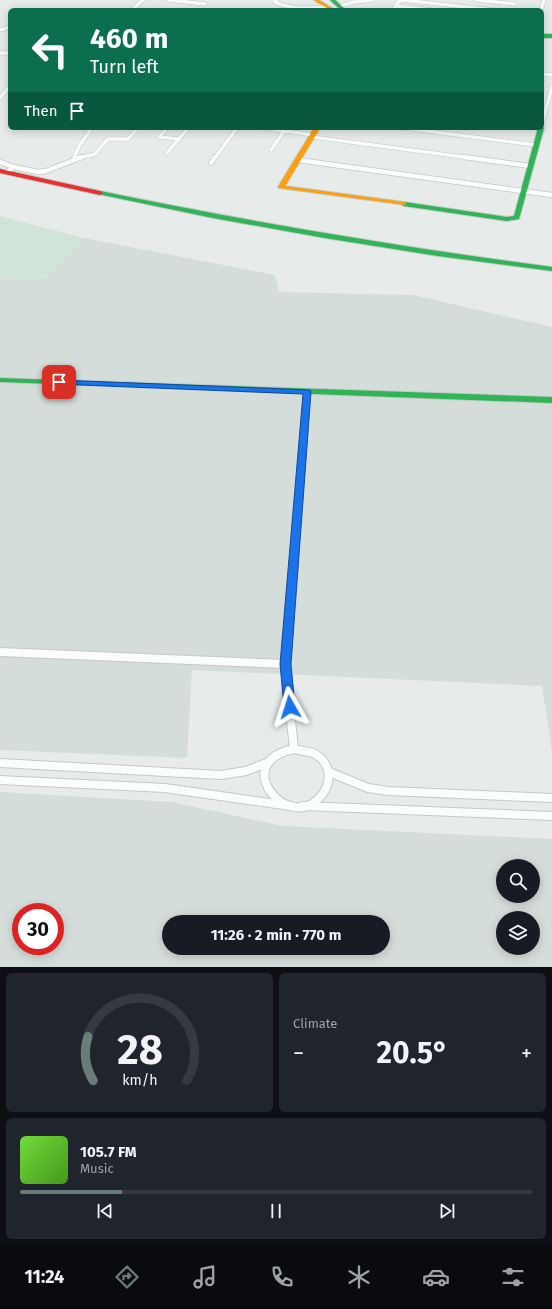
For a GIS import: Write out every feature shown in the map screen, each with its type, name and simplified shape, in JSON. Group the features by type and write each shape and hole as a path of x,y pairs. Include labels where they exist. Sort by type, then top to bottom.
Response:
{"street":[{"path":"134,8 143,0"},
{"path":"169,0 205,4"},
{"path":"275,0 275,2 279,5 314,8 335,7 354,2 373,0"},
{"path":"316,0 335,7"},
{"path":"414,8 396,6 400,0 472,8"},
{"path":"450,6 452,0"},
{"path":"477,0 516,2"},
{"path":"544,117 552,87"},
{"path":"0,97 8,88"},
{"path":"74,159 79,146 90,130"},
{"path":"7,170 42,172 74,159 95,154 108,139 128,139 136,130"},
{"path":"165,130 159,137 178,139"},
{"path":"167,152 186,130"},
{"path":"211,163 236,130"},
{"path":"271,150 284,130"},
{"path":"292,130 530,166"},
{"path":"432,130 536,145"},
{"path":"314,133 281,187 507,219 517,218 540,130"},
{"path":"298,160 552,195"},
{"path":"0,162 7,170 91,191 268,227 364,243 552,269"},
{"path":"0,380 552,400"},
{"path":"294,749 285,664 307,392"},
{"path":"0,652 285,664"},
{"path":"0,763 221,775 246,771 269,762 284,751 294,749 312,753 320,758 326,764 329,772 330,781 324,794 313,803 303,806"},
{"path":"269,762 264,772 264,783 269,794 278,802 290,806"},
{"path":"329,772 368,788 388,791 552,798"},
{"path":"0,780 166,788 290,806 552,816"}],"shaded area":[{"path":"84,238 275,275 279,292 413,295 552,327 552,752 542,686 192,670 187,758 0,750 0,278 46,278"},
{"path":"0,792 172,802 283,826 552,839 552,967 0,967"}],"green space":[{"path":"0,216 84,238 46,279 0,278"}],"traffic: fast":[{"path":"332,0 342,8"},
{"path":"544,36 552,36"},
{"path":"404,204 507,219 517,218 540,130"},
{"path":"100,193 213,216 325,236 438,254 552,269"},
{"path":"0,380 552,400"}],"traffic: slow":[{"path":"316,0 330,8"},
{"path":"316,130 281,187 404,204"}],"traffic: jam":[{"path":"0,171 100,193"}],"route":[{"path":"59,382 307,392 285,664 290,707"}]}
